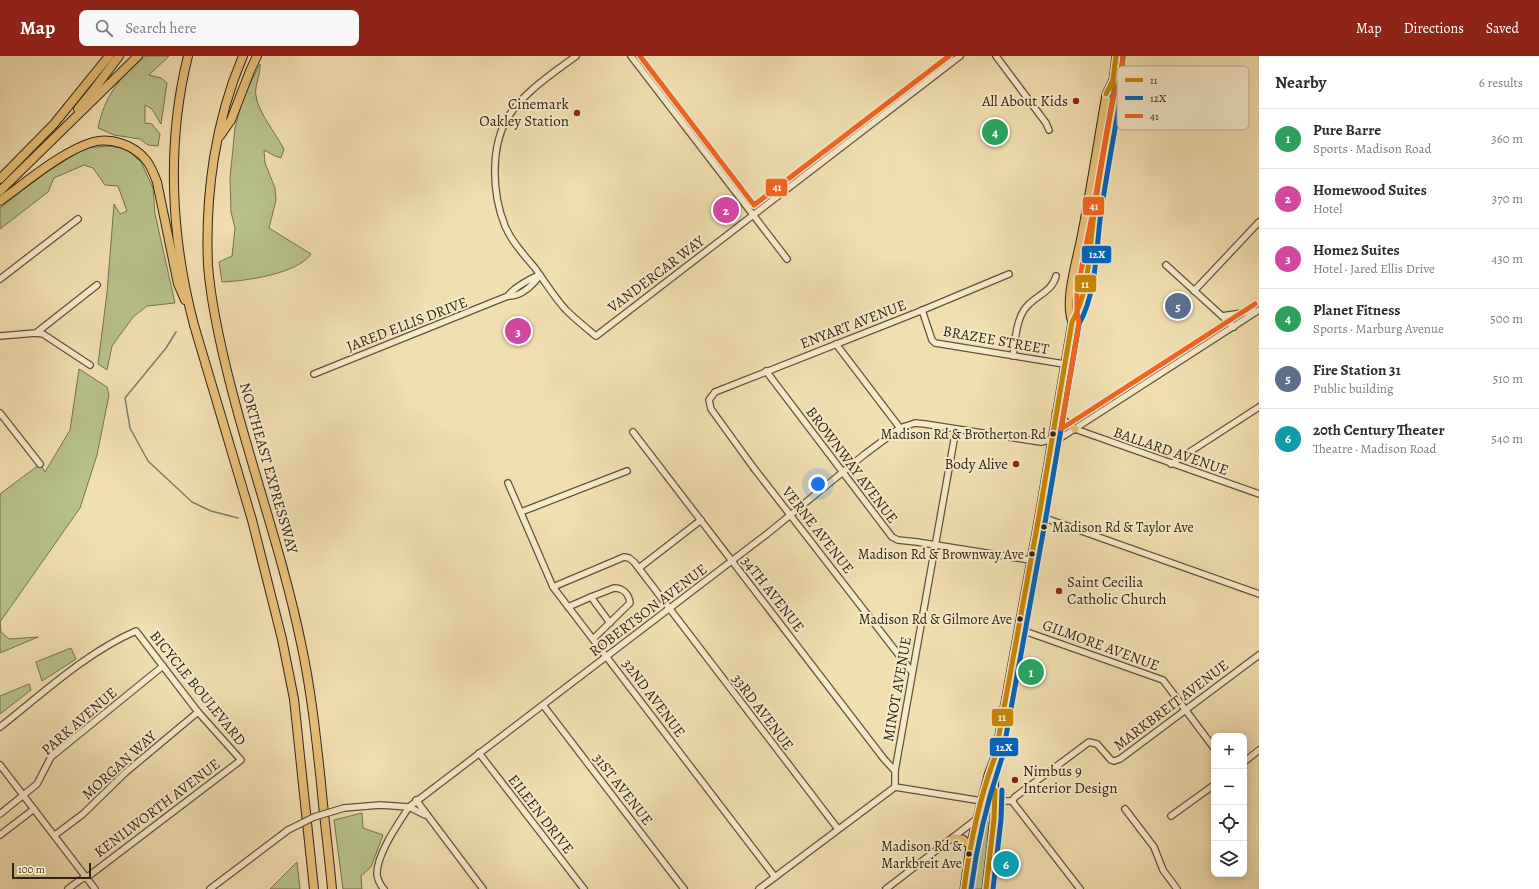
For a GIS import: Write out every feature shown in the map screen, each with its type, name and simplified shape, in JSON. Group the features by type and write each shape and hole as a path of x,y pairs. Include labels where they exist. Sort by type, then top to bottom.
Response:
{"highway":[{"path":"0,179 54,124 109,56"},
{"path":"51,142 119,56"},
{"path":"0,191 138,56"},
{"name":"NORTHEAST EXPRESSWAY","path":"188,56 175,138 174,188 177,229 183,269 194,325 252,520 282,639 294,699 314,889"},
{"name":"NORTHEAST EXPRESSWAY","path":"243,56 224,109 211,176 208,266 214,311 226,368 246,444 288,586 301,643 316,735 332,888"},
{"path":"218,138 231,120 257,56"},
{"path":"0,201 57,160 87,144 98,141 108,141 131,148 145,158 153,172 178,284 194,325"}],"main road":[{"path":"1072,322 1069,315 1072,283 1106,94 1112,80 1116,56"},
{"path":"986,889 995,805 995,757 1039,516 1064,364 1072,322 1076,316 1088,267 1089,241 1114,94 1112,80"},
{"path":"1056,413 1075,429"},
{"path":"964,889 970,846 988,775 995,757"},
{"path":"988,775 995,794"},
{"path":"953,838 964,839 970,846"}],"street":[{"path":"540,275 512,240 502,218 496,185 496,158 498,142 502,128 516,106 528,93 576,56"},
{"path":"632,56 787,259"},
{"name":"VANDERCAR WAY","path":"540,275 566,309 596,336 960,56"},
{"path":"996,56 1046,122 1049,130"},
{"path":"0,279 78,219"},
{"path":"1194,291 1259,222"},
{"path":"1166,265 1234,327"},
{"name":"ENYART AVENUE","path":"709,400 714,392 1009,274"},
{"name":"JARED ELLIS DRIVE","path":"314,374 508,296 514,297 534,284 540,275"},
{"path":"1012,356 1022,314 1029,303 1048,289 1055,280 1056,276"},
{"path":"36,333 97,285"},
{"name":"BRAZEE STREET","path":"922,310 932,340 935,343 1064,364"},
{"path":"1222,316 1259,311"},
{"path":"836,344 900,428 915,424 1042,442 1062,437 1259,311"},
{"path":"0,336 36,333 43,334 90,365"},
{"name":"BROWNWAY AVENUE","path":"766,371 892,538 1030,560"},
{"name":"VERNE AVENUE","path":"709,400 711,409 912,672"},
{"path":"1171,464 1259,406"},
{"path":"0,413 40,464"},
{"name":"ROBERTSON AVENUE","path":"384,889 378,880 378,869 391,835 409,807 416,800 792,515 800,506 900,428"},
{"name":"MINOT AVENUE","path":"895,787 894,771 956,429"},
{"name":"BALLARD AVENUE","path":"1075,429 1259,494"},
{"name":"34TH AVENUE","path":"633,432 894,771"},
{"path":"521,512 627,471"},
{"name":"32ND AVENUE","path":"508,483 553,587 775,877"},
{"path":"1039,516 1259,594"},
{"path":"639,568 701,520"},
{"name":"33RD AVENUE","path":"553,587 624,557 629,558 634,562 838,829"},
{"path":"568,607 614,588 623,590 629,598 630,603 593,639"},
{"path":"591,597 610,623"},
{"name":"GILMORE AVENUE","path":"1018,630 1163,680 1211,744"},
{"name":"BICYCLE BOULEVARD","path":"0,727 116,640 136,631 198,712 241,760"},
{"name":"MARKBREIT AVENUE","path":"886,889 995,805 1001,801 1012,801 1015,797 1087,743 1093,742 1097,744 1108,758 1117,761 1259,655"},
{"name":"PARK AVENUE","path":"0,814 24,796 40,780 51,757 163,666"},
{"name":"31ST AVENUE","path":"543,705 684,889"},
{"name":"MORGAN WAY","path":"55,836 83,814 125,774 198,712"},
{"path":"1247,760 1259,750"},
{"name":"EILEEN DRIVE","path":"479,753 584,889"},
{"name":"KENILWORTH AVENUE","path":"68,889 241,760"},
{"path":"0,765 95,889"},
{"path":"759,889 895,787 982,801 995,805"},
{"path":"1171,816 1211,787"},
{"path":"416,800 483,889"},
{"path":"1012,801 1080,889"},
{"path":"210,889 288,830 314,817 344,808 380,805 409,807 426,815"},
{"path":"0,835 34,809"},
{"path":"1124,809 1157,851 1163,870 1177,889"}],"green space":[{"path":"145,56 169,56 149,75 161,78 167,83 161,124 152,109 145,105 145,123 152,124 160,134 158,146 148,145 140,139 114,135 98,128 104,106 109,97 128,71"},
{"path":"260,64 256,92 257,102 284,149 281,158 264,150 265,163 275,188 276,200 269,228 311,254 295,267 283,271 257,278 222,282 219,262 232,256 235,228 231,212 230,178 235,128 243,97"},
{"path":"109,146 126,149 141,162 153,188 155,214 175,303 147,306 133,317 112,346 107,370 98,364 107,293 114,204 120,214 127,211 118,186 105,185 93,168 84,165 54,178 48,192 0,229 0,208 45,173 85,148"},
{"path":"1082,249 1085,250 1085,265 1082,284 1074,314 1072,313 1074,289"},
{"path":"79,369 107,387 109,395 97,455 80,508 0,622 0,494 40,464 45,472 70,430"},
{"path":"0,622 1,632 9,639 38,637 0,653"},
{"path":"71,648 76,659 42,681 36,662"},
{"path":"29,684 31,690 0,714 0,696"},
{"path":"362,813 363,828 383,835 371,867 361,876 362,889 343,889 334,820"},
{"path":"982,820 986,820 989,824 987,840 989,851 983,889 967,889 970,864 980,822"},
{"path":"297,862 300,889 270,889"}],"waterway":[{"path":"176,332 166,348 125,398 130,428 148,461 192,502 211,511 238,518"}],"transit line":[{"name":"41","path":"640,56 754,205 949,56"},
{"name":"11","path":"1106,94 1113,80 1116,56"},
{"name":"12X","path":"1122,66 1123,57"},
{"name":"41","path":"1122,66 1123,57"},
{"name":"11","path":"964,889 976,822 984,789 995,757 1039,516 1072,322 1078,310 1086,283 1098,184 1114,94 1113,80"},
{"name":"12X","path":"1112,97 1117,88"},
{"name":"41","path":"1117,88 1113,96 1077,291 1077,312 1079,323 1061,429 1255,304"},
{"name":"12X","path":"971,889 983,823 1002,758 1046,517 1079,324 1085,311 1093,284 1101,212 1117,117"},
{"name":"11","path":"986,889 994,819 995,790"},
{"name":"12X","path":"993,889 1001,820 1002,790"}],"place":[{"name":"All About Kids","path":"1076,101"},
{"name":"Cinemark Oakley Station","path":"577,113"},
{"name":"Planet Fitness","path":"995,132"},
{"name":"Homewood Suites","path":"726,210"},
{"name":"Fire Station 31","path":"1178,306"},
{"name":"Home2 Suites","path":"518,331"},
{"name":"Madison Rd & Brotherton Rd","path":"1053,434"},
{"name":"Body Alive","path":"1016,464"},
{"name":"Madison Rd & Taylor Ave","path":"1044,527"},
{"name":"Madison Rd & Brownway Ave","path":"1032,554"},
{"name":"Saint Cecilia Catholic Church","path":"1059,591"},
{"name":"Madison Rd & Gilmore Ave","path":"1020,619"},
{"name":"Pure Barre","path":"1031,672"},
{"name":"Nimbus 9 Interior Design","path":"1015,780"},
{"name":"Madison Rd & Markbreit Ave","path":"969,854"},
{"name":"20th Century Theater","path":"1006,864"}]}
